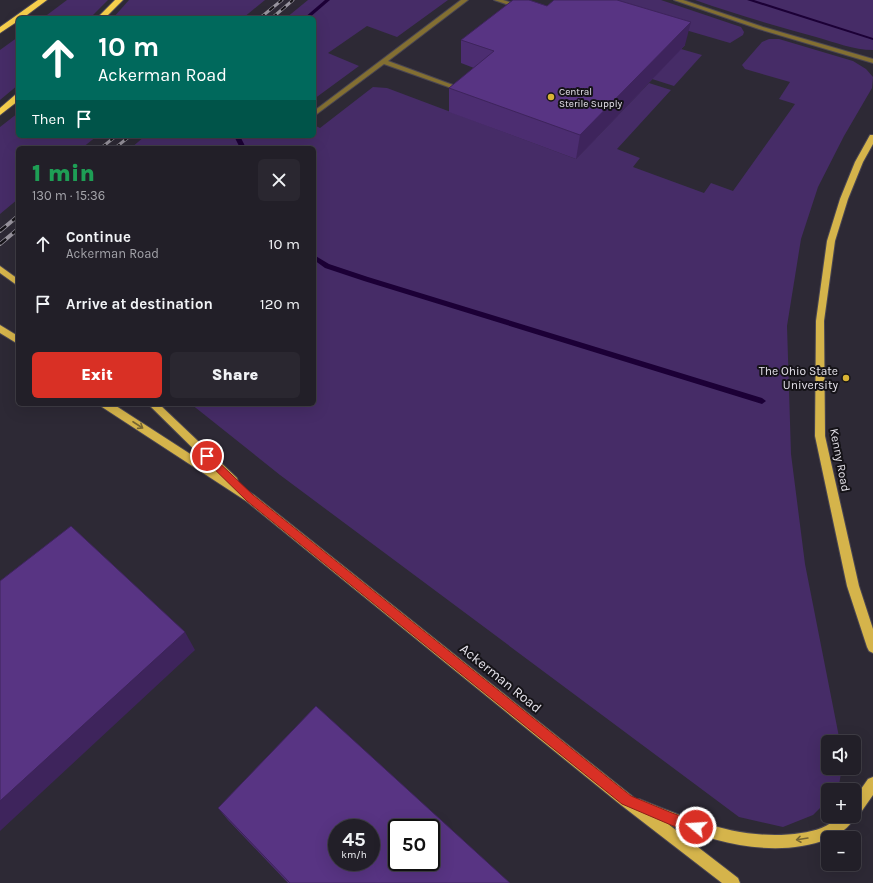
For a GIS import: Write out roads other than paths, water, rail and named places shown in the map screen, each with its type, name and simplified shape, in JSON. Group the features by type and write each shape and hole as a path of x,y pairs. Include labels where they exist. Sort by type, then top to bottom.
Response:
{"highway":[{"path":"21,16 43,0"},
{"path":"103,16 119,0"},
{"path":"0,31 16,19"},
{"path":"0,112 16,99"}],"main road":[{"name":"Kenny Road","path":"873,137 859,162 846,193 831,241 820,321 820,436 853,586 873,647"},
{"path":"0,269 16,281"},
{"path":"0,328 16,340"},
{"name":"Ackerman Road","path":"108,406 250,498"},
{"name":"Ackerman Road","path":"155,406 250,498 626,800 733,883"},
{"path":"861,800 873,784"},
{"path":"626,800 671,819 708,831 776,843 812,838 836,829 842,823"}],"lane":[{"path":"316,113 465,0"},
{"path":"497,0 527,9"},
{"path":"677,0 761,28 873,61"},
{"path":"384,62 459,89"}],"waterway":[{"path":"308,16 328,0"},
{"path":"749,0 872,39"},
{"path":"238,138 242,146"},
{"path":"316,258 327,266 366,279 762,401"}],"railway":[{"path":"262,16 282,0"},
{"path":"274,16 293,0"},
{"path":"104,146 114,138"},
{"path":"118,146 128,138"},
{"path":"0,231 16,218"},
{"path":"0,244 16,231"}],"place":[{"name":"Central Sterile Supply","path":"551,97"},
{"name":"The Ohio State University","path":"846,378"}]}
